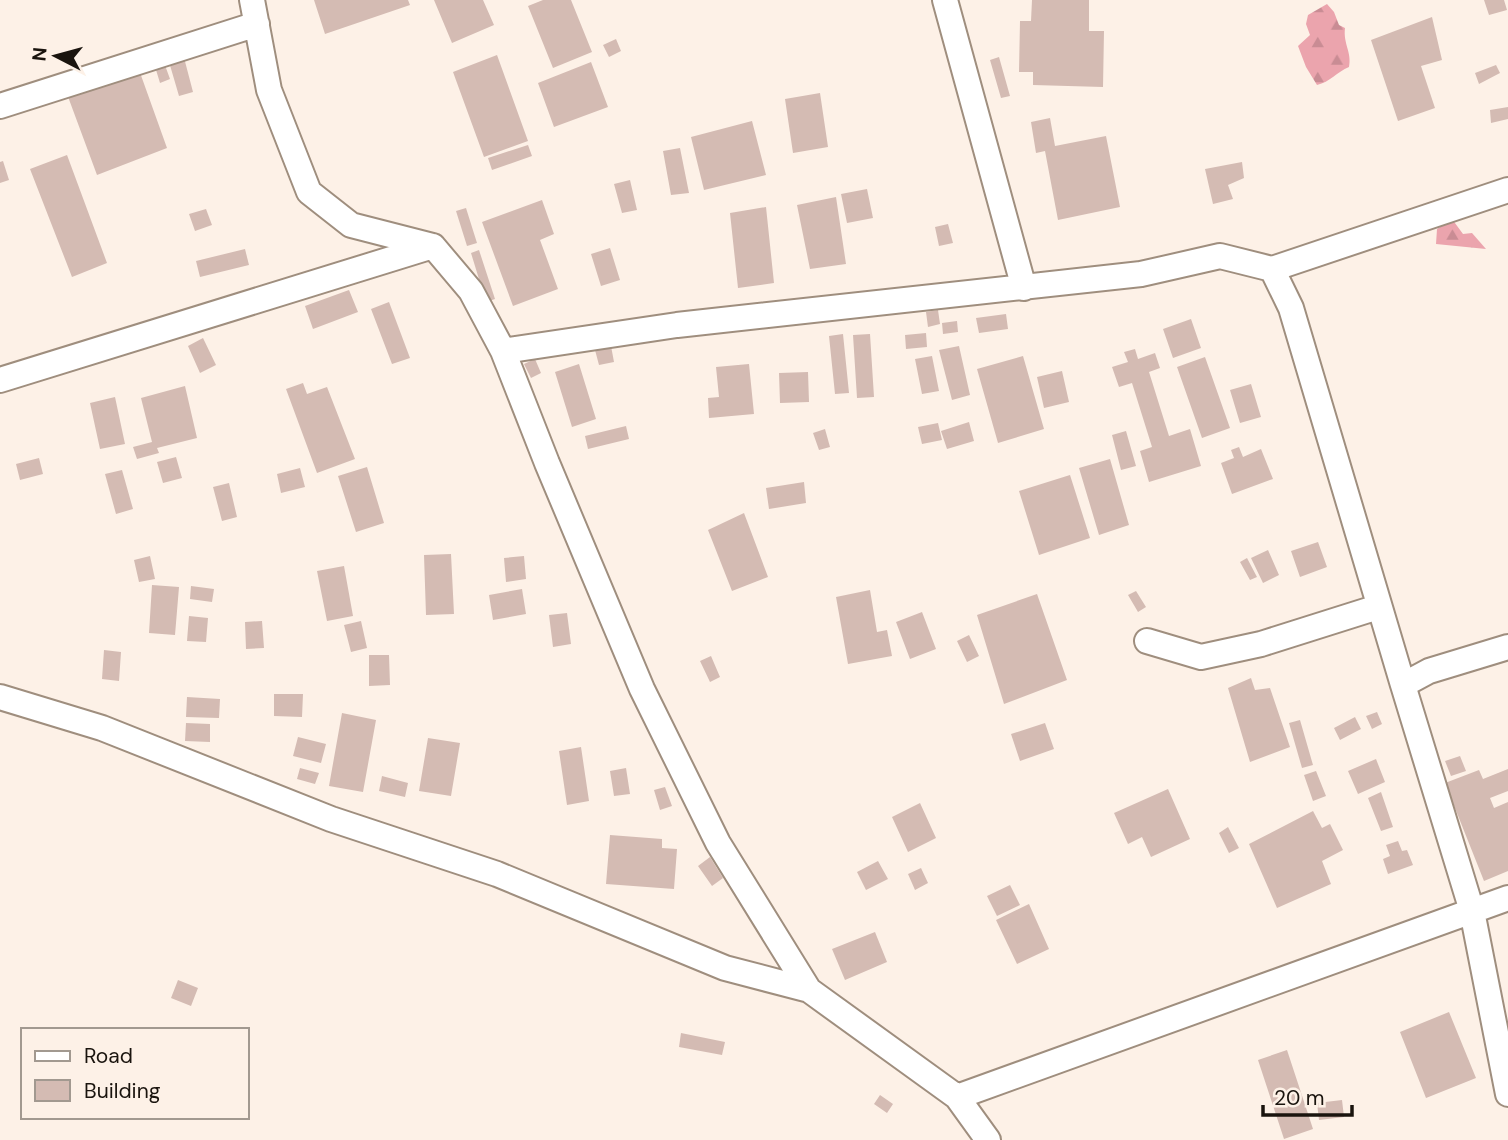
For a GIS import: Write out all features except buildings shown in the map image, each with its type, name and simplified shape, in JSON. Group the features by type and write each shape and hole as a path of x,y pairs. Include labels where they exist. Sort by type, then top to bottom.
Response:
{"street":[{"path":"252,0 269,90 309,192 351,225 433,246 471,291 503,351 642,690 718,844 809,990"},
{"path":"944,0 1024,288"},
{"path":"0,106 257,24"},
{"path":"503,351 677,326 1142,275 1220,256 1272,269 1508,190"},
{"path":"0,380 433,246"},
{"path":"1272,269 1291,308 1378,607 1472,911 1508,1094"},
{"path":"1147,641 1201,657 1261,644 1378,607"},
{"path":"1403,685 1429,671 1508,648"},
{"path":"0,697 102,728 331,819 497,874 725,968 809,990 957,1097 988,1140"},
{"path":"957,1097 1508,898"}],"green space":[{"path":"1327,4 1334,12 1339,25 1345,28 1349,67 1317,85 1298,46 1310,35 1306,24 1308,15"},
{"path":"1452,219 1463,234 1472,233 1486,249 1436,244 1437,229"}]}
